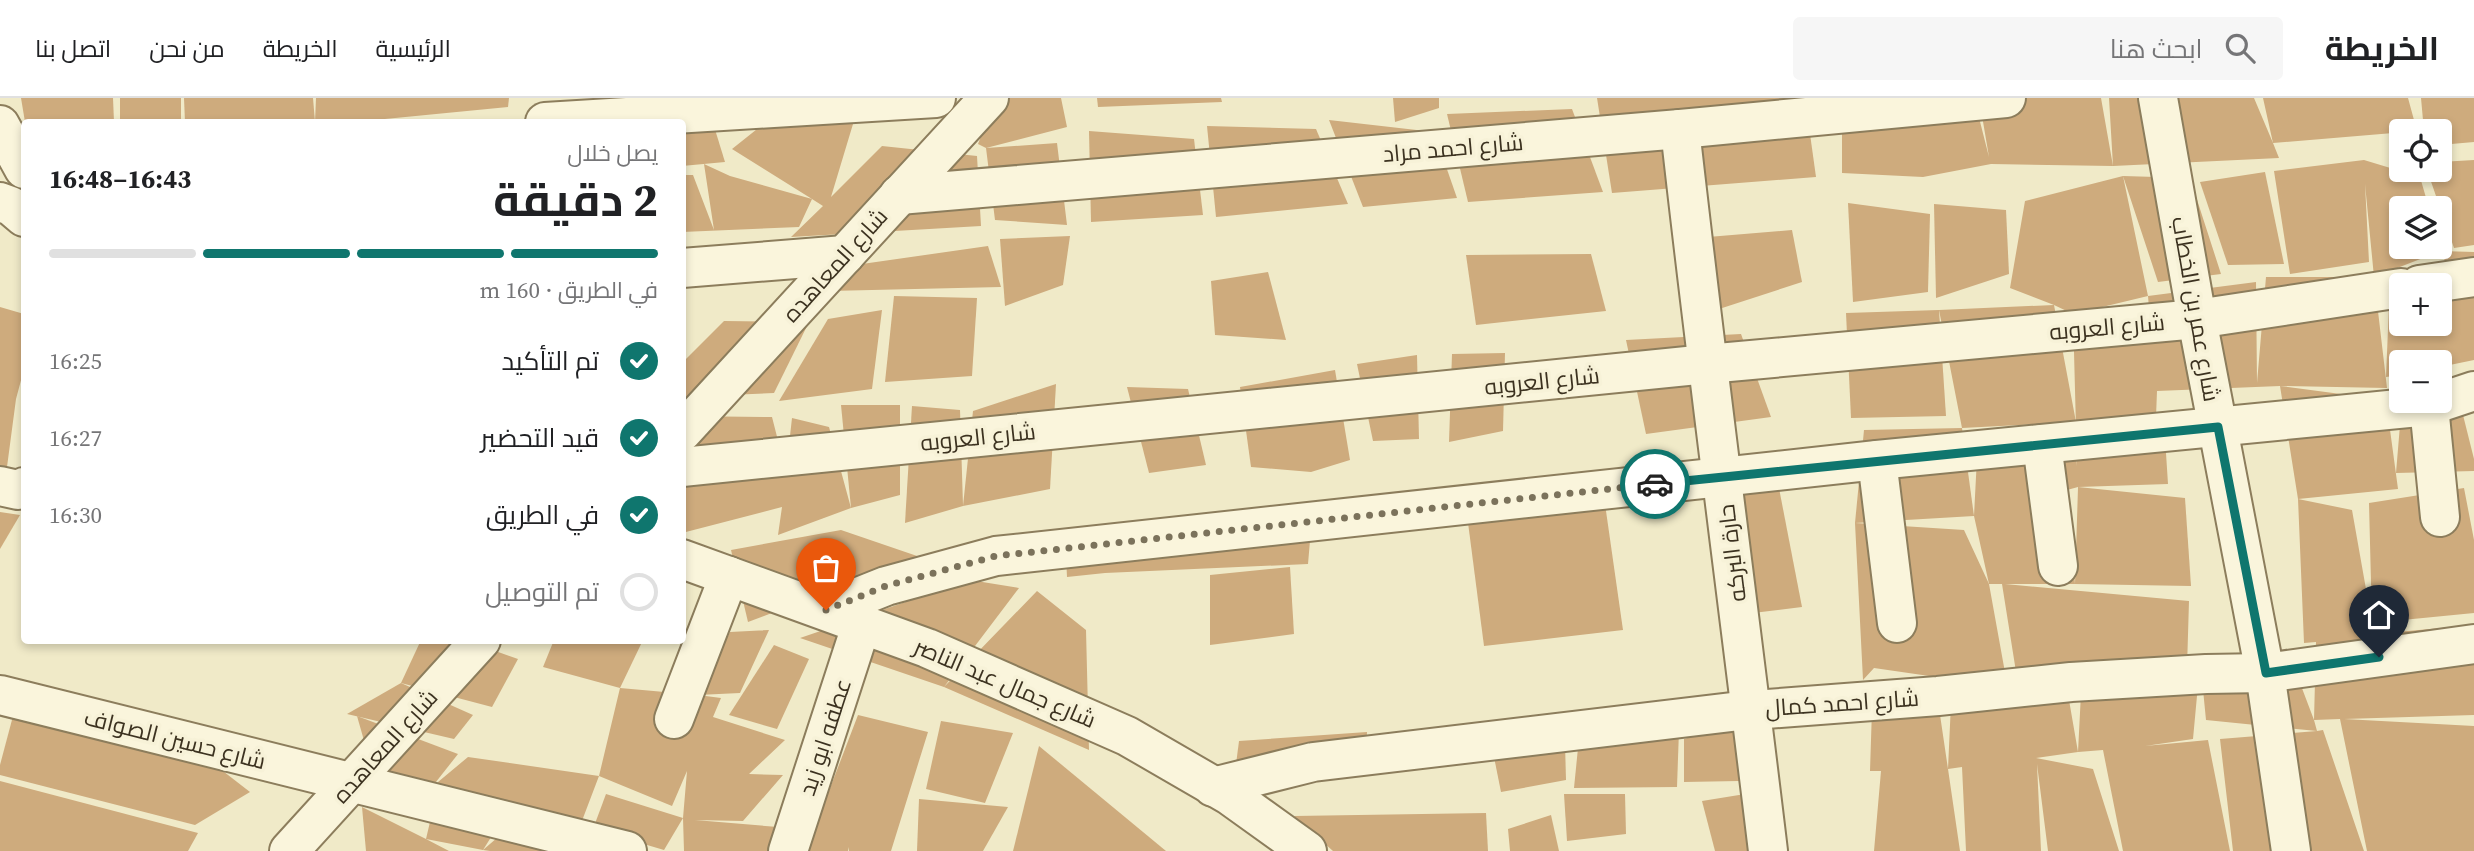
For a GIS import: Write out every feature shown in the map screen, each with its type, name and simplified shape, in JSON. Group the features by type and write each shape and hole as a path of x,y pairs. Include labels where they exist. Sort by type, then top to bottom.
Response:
{"street":[{"path":"594,119 936,98"},
{"name":"شارع المعاهده","path":"686,428 989,98"},
{"name":"شارع احمد مراد","path":"899,195 1680,129 2006,98"},
{"name":"شارع عمر بن الخطاب","path":"2158,98 2197,319 2266,673 2291,851"},
{"name":"حارة البركه","path":"1680,129 1768,851"},
{"path":"0,202 21,215"},
{"path":"686,268 845,255"},
{"path":"2452,280 2474,277"},
{"name":"شارع العروبه","path":"686,467 1707,364 2197,319 2389,290"},
{"path":"2452,398 2474,391"},
{"path":"826,610 886,586 996,556 1877,460 2389,410"},
{"path":"2430,413 2440,517"},
{"path":"2042,444 2057,566"},
{"path":"1877,460 1897,623"},
{"path":"0,486 21,488"},
{"name":"شارع جمال عبد الناصر","path":"686,560 927,648 1127,736 1229,795 1307,851"},
{"path":"674,719 729,576"},
{"name":"عطفه ابو زيد","path":"788,851 862,623"},
{"name":"شارع المعاهده","path":"289,851 477,644"},
{"name":"شارع احمد كمال","path":"1213,787 1313,762 1751,710 1938,696 2071,682 2266,673 2474,644"},
{"name":"شارع حسين الصواف","path":"0,695 627,851"}],"building":[{"path":"21,98 113,98 114,119 24,119"},
{"path":"120,98 181,98 181,119 120,119"},
{"path":"184,98 313,98 315,119 185,119"},
{"path":"316,98 509,98 508,107 385,119 315,119"},
{"path":"1006,98 1061,98 1067,127 986,148 978,144 988,118"},
{"path":"1097,98 1221,98 1222,102 1098,107"},
{"path":"1393,98 1439,98 1439,108 1395,122"},
{"path":"1597,98 1805,98 1816,177 1612,193"},
{"path":"1842,98 1974,98 1989,157 1979,98 2101,98 2113,166 1991,164 1923,177 1842,173"},
{"path":"2109,98 2254,98 2279,158 2113,166"},
{"path":"2263,98 2408,98 2414,119 2389,119 2389,133 2273,143"},
{"path":"2421,98 2474,98 2474,142 2452,144 2452,119 2423,119"},
{"path":"1572,109 1603,192 1468,202 1447,114"},
{"path":"776,114 853,124 831,197 882,146 977,156 981,226 791,237 823,206 732,149"},
{"path":"1329,120 1434,132 1457,198 1363,207"},
{"path":"713,123 725,162 686,166 686,124"},
{"path":"1207,126 1316,129 1348,204 1216,217"},
{"path":"1089,131 1194,139 1203,215 1091,222"},
{"path":"1057,143 1067,225 995,220 986,148"},
{"path":"2364,160 2389,168 2389,182 2421,182 2426,196 2389,196 2389,259 2420,259 2374,277 2365,184 2369,262 2290,274 2274,171"},
{"path":"2474,160 2474,245 2454,248 2452,196 2436,196 2431,182 2452,182 2452,161"},
{"path":"704,164 730,176 812,199 799,227 686,232 686,175 693,175 714,230"},
{"path":"2265,172 2284,264 2228,265 2200,182"},
{"path":"2123,176 2148,296 2073,314 2010,288 2025,201"},
{"path":"2123,176 2190,178 2221,274 2158,282"},
{"path":"1848,203 1930,214 1928,292 1853,302"},
{"path":"1934,204 2006,210 2009,274 1936,298"},
{"path":"1792,230 1802,282 1716,310 1708,237"},
{"path":"1070,236 1063,285 1005,306 1000,239"},
{"path":"988,246 1001,287 829,291 862,264"},
{"path":"2452,251 2474,252 2474,360 2452,365 2452,350 2389,350 2389,377 2386,377 2389,305 2389,336 2452,336 2452,280 2460,298 2444,259 2452,259"},
{"path":"1591,254 1606,311 1476,325 1466,255"},
{"path":"2447,269 2449,273 2428,273"},
{"path":"1268,272 1286,340 1215,335 1211,281"},
{"path":"2266,277 2374,277 2387,388 2280,386 2157,391 2156,417 2164,422 2168,484 2078,487 2067,490 2075,584 2005,584 2189,601 2187,668 2017,678 2002,584 1989,584 1974,516 1978,438 2074,432 2077,466 2073,314 2149,308 2148,296 2256,282 2257,383"},
{"path":"894,296 977,298 972,376 885,382"},
{"path":"2054,305 2076,422 1962,428 1939,310"},
{"path":"0,307 21,313 21,380 5,482 0,481"},
{"path":"882,310 872,389 779,401 828,319"},
{"path":"1939,310 1946,416 1851,418 1846,313"},
{"path":"724,321 809,322 774,393 686,397 686,359"},
{"path":"1741,334 1771,417 1646,434 1626,340"},
{"path":"1505,353 1503,431 1449,442 1452,354"},
{"path":"1417,355 1419,439 1373,441 1357,364"},
{"path":"1335,370 1350,460 1311,472 1251,467 1240,387"},
{"path":"2454,379 2474,459 2474,471 2396,473 2401,413 2452,413"},
{"path":"1056,384 1050,489 963,506 973,411"},
{"path":"2280,386 2386,400 2398,489 2298,499"},
{"path":"1127,387 1188,389 1206,465 1149,473"},
{"path":"841,405 900,405 900,495 851,508"},
{"path":"912,406 960,410 963,506 905,523"},
{"path":"686,416 772,417 786,472 792,418 829,427 851,508 778,535 782,507 686,532"},
{"path":"1962,428 1974,516 1855,523 1864,430"},
{"path":"1778,483 1802,607 1753,613 1730,489"},
{"path":"2078,487 2185,498 2191,586 2075,584"},
{"path":"2464,488 2474,540 2474,613 2372,623 2369,503"},
{"path":"1604,497 1623,630 1484,646 1467,515"},
{"path":"2298,499 2352,510 2375,634 2474,625 2474,715 2344,719 2474,726 2474,851 2367,851 2340,719 2314,720 2316,642 2304,643"},
{"path":"0,512 20,515 0,549"},
{"path":"1855,523 1964,530 1989,584 2006,678 1950,679 1874,668 1863,680"},
{"path":"1311,529 1308,564 1067,577 1066,556"},
{"path":"841,530 920,557 748,622 731,550"},
{"path":"1290,567 1294,634 1210,645 1210,575"},
{"path":"970,580 1019,588 944,687 800,638"},
{"path":"1037,591 1086,630 1089,750 944,687"},
{"path":"769,630 740,693 698,695 730,632"},
{"path":"419,644 476,644 518,659 492,707 401,683"},
{"path":"552,644 641,644 620,688 543,667"},
{"path":"774,645 809,659 777,729 729,715"},
{"path":"2200,659 2300,683 2317,731 2206,720"},
{"path":"401,683 473,715 454,739 347,714"},
{"path":"2198,685 2193,739 2145,746 2208,740 2230,851 2123,851 2103,750 2078,752 2081,693"},
{"path":"620,688 721,698 713,717 785,740 749,774 783,775 743,821 695,820 778,827 768,851 684,851 683,818 687,771 672,806 599,776"},
{"path":"2069,700 2078,752 2036,758 2093,769 2119,851 2048,851 2037,764 2041,851 1966,851 1962,767 1948,769 1951,703"},
{"path":"1939,708 1960,851 1874,851 1881,771 1870,771 1872,709"},
{"path":"858,715 928,732 891,851 849,851 849,847 848,851 806,851"},
{"path":"13,716 219,768 250,792 195,825 0,775 0,765"},
{"path":"357,716 458,754 432,787 375,779"},
{"path":"941,721 1013,733 985,803 926,789"},
{"path":"1738,722 1739,781 1684,782 1684,739"},
{"path":"1679,730 1677,787 1574,788 1579,738"},
{"path":"2323,730 2364,851 2233,851 2220,739"},
{"path":"1367,732 1366,748 1235,772 1239,741"},
{"path":"1565,743 1566,780 1501,792 1492,747"},
{"path":"1039,746 1166,851 1013,851"},
{"path":"468,757 599,776 580,826 432,787"},
{"path":"0,781 198,833 188,851 0,851"},
{"path":"1776,789 1784,851 1715,851 1702,801"},
{"path":"606,794 683,818 664,850 593,829"},
{"path":"1564,794 1625,794 1626,834 1567,841"},
{"path":"919,799 1008,807 983,851 917,851"},
{"path":"362,807 426,839 449,851 366,851"},
{"path":"433,809 493,834 483,850 426,839"},
{"path":"1486,813 1488,851 1333,851 1294,816"},
{"path":"1551,815 1559,851 1510,851 1508,829"},
{"path":"505,831 572,851 490,851 483,850"}],"way so far":[{"path":"826,610 886,586 996,556 1655,484"}],"route":[{"path":"1655,484 2218,427 2266,673 2379,657"}]}
